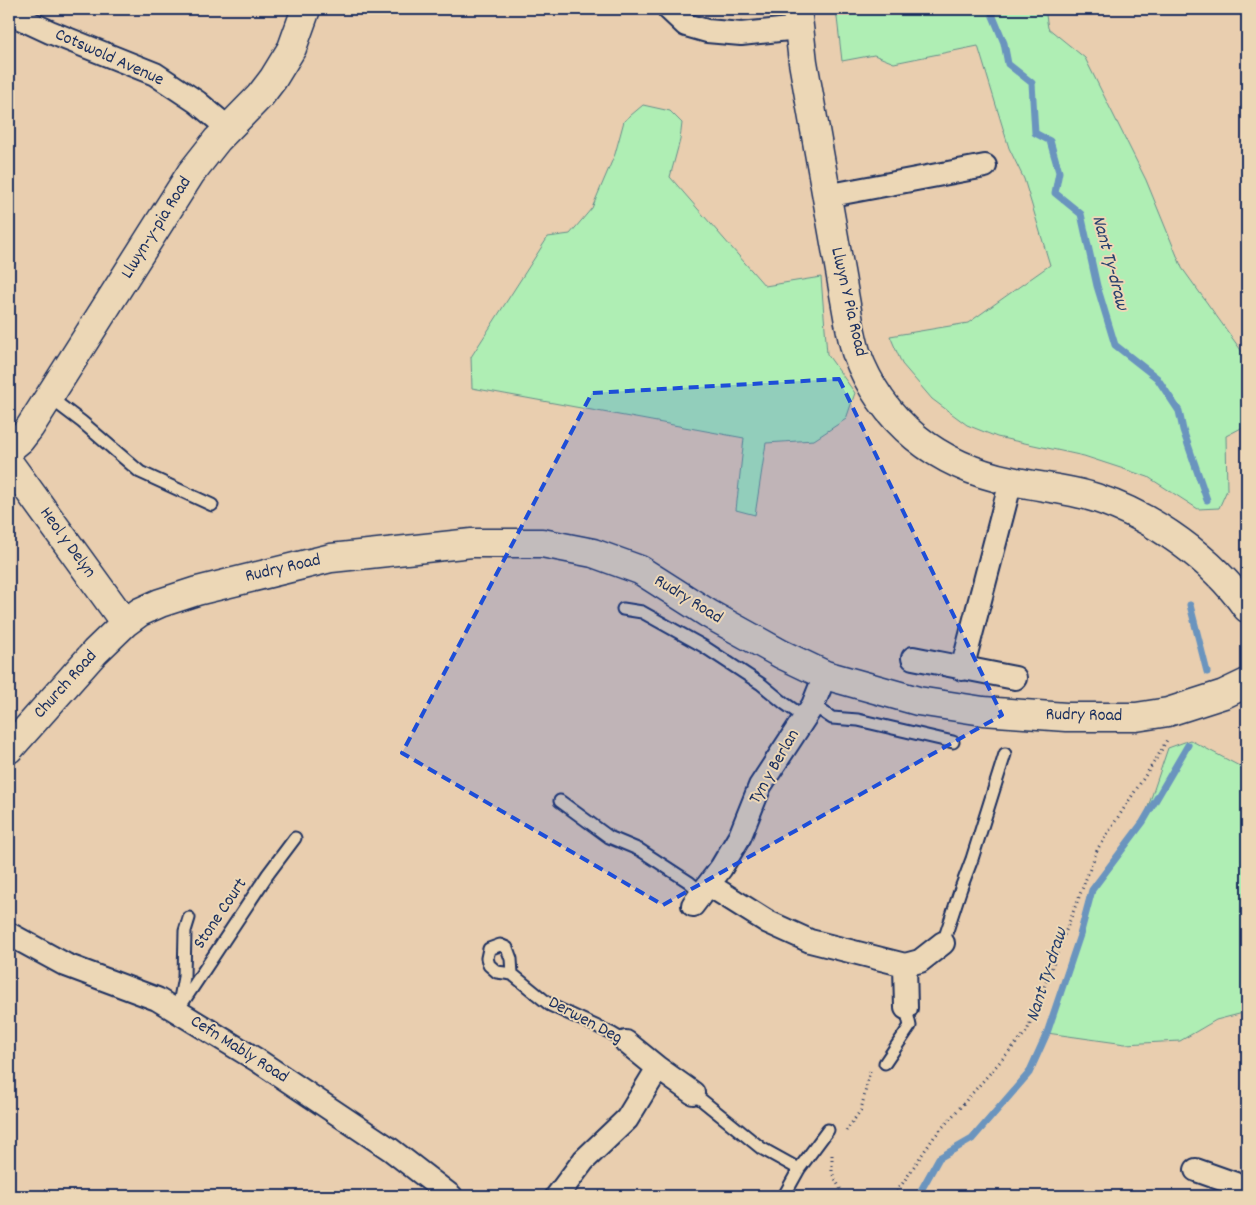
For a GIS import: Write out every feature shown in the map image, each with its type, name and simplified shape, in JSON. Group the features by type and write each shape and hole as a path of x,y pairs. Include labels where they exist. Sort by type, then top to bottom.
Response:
{"street":[{"name":"Llwyn-y-pia Road","path":"9,449 20,440 49,397 191,173 228,128 260,96 283,64 292,48 306,9"},
{"path":"669,9 686,25 707,31 741,34 798,18"},
{"name":"Cotswold Avenue","path":"9,13 42,29 155,74 197,102 228,128"},
{"name":"Llwyn Y Pia Road","path":"798,18 826,196 849,322 856,350 879,398 910,433 929,448 953,462 977,472 1010,481 1067,490 1097,498 1131,512 1166,533 1190,551 1214,571 1247,608"},
{"path":"826,196 985,166"},
{"name":"Heol y Delyn","path":"9,463 124,623"},
{"path":"962,669 1010,481"},
{"name":"Rudry Road","path":"124,623 140,612 160,603 197,591 331,558 472,543 542,543 593,552 640,570 709,614 781,654 825,675 918,701 983,711 1066,717 1136,717 1168,712 1224,694 1247,683"},
{"name":"Church Road","path":"9,749 95,652 124,623"},
{"path":"913,658 1015,678"},
{"name":"Tyn y Berlan","path":"701,894 740,836 760,786 808,711 825,675"},
{"path":"701,894 810,941 904,965 920,962 943,943"},
{"name":"Cefn Mably Road","path":"9,934 66,965 158,999 257,1060 390,1148 451,1196"},
{"path":"904,965 906,1008"},
{"name":"Derwen Deg","path":"626,1042 693,1093"},
{"path":"557,1196 584,1160 627,1119 658,1068"},
{"path":"1196,1170 1247,1188"}],"lane":[{"path":"49,397 82,422 140,472 212,505"},
{"path":"623,609 642,612 703,646 762,684 784,703 832,718 858,720 953,742"},
{"path":"943,943 1005,754"},
{"path":"560,801 610,837 640,850 689,882 701,894"},
{"name":"Stone Court","path":"177,1011 268,874 295,838"},
{"path":"177,1011 184,977 185,931 189,918"},
{"name":"Derwen Deg","path":"512,974 550,1005 611,1033 626,1042"},
{"path":"885,1063 910,1026 906,1008"},
{"path":"693,1093 761,1148 799,1169"},
{"path":"784,1196 799,1169 828,1130"}],"path":[{"path":"894,1196 934,1137 1027,1031 1098,848 1158,756 1170,733 1168,712"},
{"path":"844,1134 861,1110 872,1062"},
{"path":"832,1150 832,1173 844,1196"}],"highlighted area":[{"path":"839,379 1002,715 663,905 402,753 592,393"}],"green space":[{"path":"836,9 1045,9 1048,28 1085,58 1146,180 1182,268 1243,353 1247,354 1247,425 1226,436 1227,490 1219,508 1198,509 1148,477 1084,456 997,437 967,425 932,399 902,364 890,336 968,323 1050,265 1024,179 1009,148 978,46 894,63 874,55 842,61"},
{"path":"643,105 670,111 682,123 680,140 670,177 765,286 821,277 827,354 855,393 846,419 814,440 766,443 755,515 736,510 744,438 472,388 471,357 548,237 570,234 592,208 615,154 624,121"},
{"path":"1190,740 1247,770 1247,1012 1216,1020 1180,1041 1125,1044 1047,1033 1080,935 1092,890 1143,822 1168,748"}],"waterway":[{"name":"Nant Ty-draw","path":"990,9 1004,43 1008,64 1032,83 1035,133 1050,141 1059,172 1055,193 1081,214 1097,286 1115,345 1157,378 1179,411 1183,430 1207,500"},
{"name":"Nant Ty-draw","path":"1190,605 1207,672"},
{"name":"Nant Ty-draw","path":"919,1196 939,1158 972,1139 1029,1073 1047,1033 1080,935 1092,890 1143,822 1188,745"}]}
